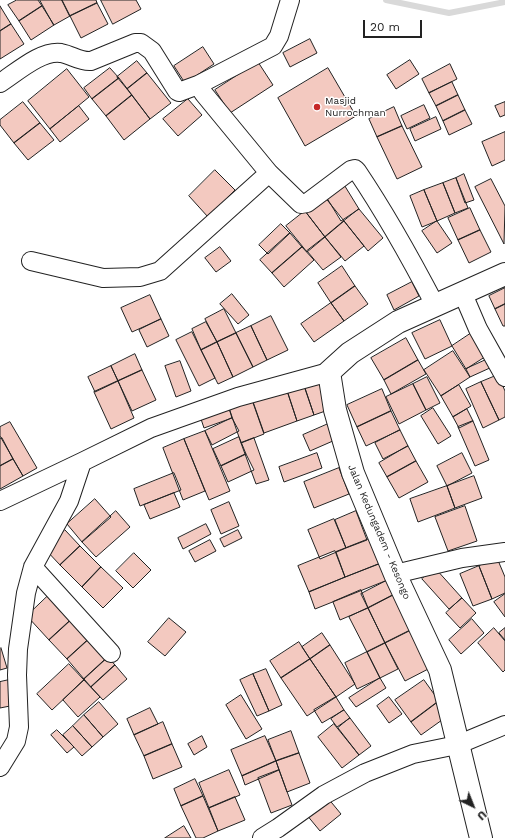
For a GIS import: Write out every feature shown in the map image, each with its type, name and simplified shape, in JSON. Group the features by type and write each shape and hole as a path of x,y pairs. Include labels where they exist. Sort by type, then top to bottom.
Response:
{"main road":[{"path":"329,372 350,353 398,322 505,274"},
{"name":"Jalan Kedungadem - Kesongo","path":"329,372 335,410 353,473 396,574 440,670 481,838"}],"street":[{"path":"0,83 36,59 55,52 63,53 84,62 91,61 135,43 141,43 152,51 179,92 198,85 273,46 278,36 290,0"},
{"path":"198,85 269,174 301,204 307,203 354,169 377,201 424,281 435,305"},
{"path":"31,261 103,278 140,278 160,271 269,174"},
{"path":"463,294 478,329 505,377"},
{"path":"0,501 152,428 238,397 329,372"},
{"path":"0,767 16,741 19,727 17,674 18,650 26,593 33,567 69,501 82,462"},
{"path":"396,574 462,558 505,552"},
{"path":"33,567 111,654"},
{"path":"262,838 324,796 366,773 413,754 457,744 505,725"}],"building":[{"path":"17,0 38,0 42,6 19,21 8,5"},
{"path":"40,0 62,0 70,16 54,25"},
{"path":"62,0 96,0 97,3 70,16"},
{"path":"101,0 136,0 141,9 113,24"},
{"path":"97,3 108,24 81,38 70,16"},
{"path":"0,6 11,24 0,31"},
{"path":"42,6 54,25 31,40 19,21"},
{"path":"11,24 24,44 0,59 0,31"},
{"path":"310,39 317,53 290,67 283,53"},
{"path":"203,47 214,64 185,83 174,66"},
{"path":"410,60 419,74 396,89 387,75"},
{"path":"137,61 147,73 127,89 117,77"},
{"path":"258,62 273,85 230,113 215,90"},
{"path":"450,64 457,79 429,93 422,79"},
{"path":"110,68 119,78 92,99 84,88"},
{"name":"Masjid Nurrochman","path":"328,68 356,116 305,146 278,98"},
{"path":"67,69 89,97 50,129 28,101"},
{"path":"147,73 171,103 150,119 127,89"},
{"path":"119,78 132,95 106,116 92,99"},
{"path":"452,82 458,95 436,106 429,93"},
{"path":"132,95 150,119 124,140 106,116"},
{"path":"458,95 465,110 443,121 436,106"},
{"path":"188,99 202,115 178,136 163,119"},
{"path":"23,102 40,123 14,143 0,125 0,120"},
{"path":"505,102 505,115 500,117 495,106"},
{"path":"424,105 430,118 407,129 401,116"},
{"path":"79,106 89,119 60,142 50,129"},
{"path":"394,107 402,126 377,137 369,119"},
{"path":"465,110 472,124 449,135 443,121"},
{"path":"436,117 441,129 415,141 410,129"},
{"path":"40,123 54,140 28,160 14,143"},
{"path":"402,126 422,167 397,179 377,137"},
{"path":"505,132 505,160 492,166 482,142"},
{"path":"215,170 235,190 208,217 189,196"},
{"path":"464,174 474,200 465,203 456,178"},
{"path":"456,178 468,208 455,213 443,183"},
{"path":"491,179 505,206 504,244 475,187"},
{"path":"343,183 359,209 341,221 325,195"},
{"path":"443,183 455,213 437,221 424,190"},
{"path":"424,190 437,221 422,227 410,196"},
{"path":"324,196 344,221 325,237 305,211"},
{"path":"470,208 480,230 458,240 448,218"},
{"path":"359,209 383,238 368,251 344,221"},
{"path":"305,211 325,237 307,252 286,226"},
{"path":"344,221 364,246 345,261 325,237"},
{"path":"437,221 452,243 437,253 422,231"},
{"path":"281,224 290,233 268,254 259,245"},
{"path":"480,230 491,252 469,263 458,240"},
{"path":"290,233 302,247 272,273 260,260"},
{"path":"325,237 341,257 323,270 307,251"},
{"path":"220,247 231,261 216,272 205,258"},
{"path":"302,247 314,260 284,287 272,273"},
{"path":"342,266 355,286 331,303 318,283"},
{"path":"412,282 419,296 394,310 387,295"},
{"path":"355,286 368,304 344,321 331,303"},
{"path":"505,288 505,304 495,309 489,296"},
{"path":"232,294 249,315 238,324 220,304"},
{"path":"150,295 161,319 132,332 121,308"},
{"path":"331,303 344,321 314,342 301,324"},
{"path":"505,304 505,326 503,326 495,309"},
{"path":"224,309 236,333 217,342 205,319"},
{"path":"271,316 288,350 267,360 251,326"},
{"path":"161,319 169,336 147,347 139,330"},
{"path":"440,320 452,346 425,359 412,333"},
{"path":"206,322 217,342 201,350 192,329"},
{"path":"251,326 267,360 253,367 236,333"},
{"path":"476,330 491,353 466,369 452,346"},
{"path":"192,332 215,378 199,386 176,340"},
{"path":"236,333 253,367 233,377 217,342"},
{"path":"406,338 418,360 384,380 371,358"},
{"path":"217,342 233,377 218,384 201,350"},
{"path":"453,351 470,377 441,396 424,370"},
{"path":"135,354 142,370 118,381 111,366"},
{"path":"488,359 492,367 470,377 466,369"},
{"path":"418,360 426,374 391,394 384,380"},
{"path":"180,361 191,391 176,397 165,366"},
{"path":"111,366 118,381 95,392 88,377"},
{"path":"142,370 156,400 132,411 118,381"},
{"path":"498,375 505,391 505,417 499,420 481,382"},
{"path":"323,376 334,408 314,415 303,383"},
{"path":"427,377 440,403 426,410 413,384"},
{"path":"118,381 134,418 111,429 94,392"},
{"path":"303,382 314,415 297,421 286,388"},
{"path":"481,382 499,420 483,428 466,389"},
{"path":"413,384 426,410 399,424 386,397"},
{"path":"459,385 471,406 453,417 441,396"},
{"path":"286,387 297,421 264,433 252,399"},
{"path":"382,389 391,411 357,427 347,405"},
{"path":"251,397 264,434 241,443 228,405"},
{"path":"228,405 232,418 204,428 200,416"},
{"path":"433,408 451,436 438,444 421,416"},
{"path":"467,409 473,421 459,428 453,417"},
{"path":"391,411 400,430 366,446 357,427"},
{"path":"232,418 239,431 212,445 205,431"},
{"path":"335,421 342,437 310,451 303,435"},
{"path":"473,421 489,460 475,466 458,427"},
{"path":"10,422 37,468 23,476 0,436 0,427"},
{"path":"400,430 408,446 383,459 375,443"},
{"path":"205,431 230,491 209,500 184,439"},
{"path":"239,437 246,454 221,466 213,449"},
{"path":"2,438 13,459 0,466 0,439"},
{"path":"254,438 269,480 256,484 241,443"},
{"path":"184,439 205,491 183,500 163,448"},
{"path":"408,446 416,461 387,477 379,463"},
{"path":"317,453 322,468 284,482 279,467"},
{"path":"462,453 472,473 447,486 437,466"},
{"path":"246,454 254,470 228,482 221,466"},
{"path":"13,459 23,476 0,489 0,466"},
{"path":"416,461 428,482 399,498 387,477"},
{"path":"339,468 349,494 314,508 304,482"},
{"path":"174,473 181,490 140,506 134,489"},
{"path":"474,476 482,498 455,508 447,486"},
{"path":"447,486 455,508 418,522 410,499"},
{"path":"174,493 180,507 150,519 144,505"},
{"path":"95,499 111,517 82,542 67,524"},
{"path":"229,502 239,526 221,534 211,510"},
{"path":"465,506 477,541 448,551 435,517"},
{"path":"116,511 130,527 96,557 82,542"},
{"path":"356,511 367,540 346,548 335,520"},
{"path":"334,519 346,548 320,559 308,530"},
{"path":"206,524 211,534 183,549 178,538"},
{"path":"65,530 80,546 60,565 45,549"},
{"path":"238,530 242,538 224,547 220,539"},
{"path":"374,537 384,562 345,577 336,552"},
{"path":"210,540 216,551 195,562 189,551"},
{"path":"80,546 101,567 82,587 60,565"},
{"path":"335,551 345,577 309,592 298,566"},
{"path":"134,553 151,570 133,588 116,571"},
{"path":"497,558 505,577 505,593 492,599 479,566"},
{"path":"384,562 390,579 315,609 309,592"},
{"path":"479,566 492,599 473,606 460,574"},
{"path":"101,567 123,588 103,608 82,587"},
{"path":"435,568 462,598 449,609 422,579"},
{"path":"390,579 397,593 368,608 361,594"},
{"path":"361,590 368,608 340,620 333,602"},
{"path":"397,593 415,628 385,643 368,608"},
{"path":"50,594 73,618 49,640 27,616"},
{"path":"505,594 505,617 494,602"},
{"path":"462,598 476,613 460,628 446,613"},
{"path":"368,608 385,643 367,652 349,617"},
{"path":"73,618 90,638 67,659 49,640"},
{"path":"169,618 186,632 165,656 148,642"},
{"path":"472,619 484,633 461,654 449,640"},
{"path":"415,628 434,666 405,681 385,643"},
{"path":"494,628 505,641 505,670 503,672 478,643"},
{"path":"505,628 505,640 499,633"},
{"path":"322,633 330,645 310,659 302,647"},
{"path":"90,638 108,657 84,679 67,659"},
{"path":"299,642 310,659 281,678 270,661"},
{"path":"385,643 398,669 380,678 367,652"},
{"path":"330,645 355,684 336,697 310,659"},
{"path":"1,648 7,668 0,670 0,649"},
{"path":"367,652 380,678 357,689 345,663"},
{"path":"108,657 115,665 91,687 84,679"},
{"path":"310,659 336,697 307,716 281,678"},
{"path":"69,664 84,680 52,710 37,694"},
{"path":"115,665 127,679 103,700 91,687"},
{"path":"266,669 282,705 269,711 253,674"},
{"path":"253,674 269,711 257,716 240,680"},
{"path":"380,678 386,688 356,707 349,698"},
{"path":"9,680 15,705 0,708 0,682"},
{"path":"84,680 100,697 78,717 63,700"},
{"path":"424,680 439,701 411,722 395,700"},
{"path":"241,695 262,729 246,739 226,705"},
{"path":"336,697 344,710 322,723 314,710"},
{"path":"389,697 402,714 389,723 377,706"},
{"path":"439,701 449,715 421,735 411,722"},
{"path":"99,702 118,724 103,737 84,715"},
{"path":"150,708 158,724 134,735 127,719"},
{"path":"344,710 350,718 337,727 331,719"},
{"path":"84,715 103,737 92,747 73,726"},
{"path":"350,718 371,746 359,755 338,728"},
{"path":"163,722 172,744 144,756 134,735"},
{"path":"334,724 359,755 342,768 318,737"},
{"path":"73,726 92,747 82,756 63,735"},
{"path":"57,730 74,747 67,753 51,735"},
{"path":"291,731 299,753 276,761 268,740"},
{"path":"202,736 207,747 194,755 188,744"},
{"path":"265,736 276,761 242,776 231,750"},
{"path":"172,744 182,767 153,779 144,756"},
{"path":"299,753 310,783 287,792 276,761"},
{"path":"276,761 279,770 245,785 242,776"},
{"path":"229,770 240,795 209,808 199,783"},
{"path":"279,770 292,805 271,813 258,778"},
{"path":"195,779 203,796 181,806 174,789"},
{"path":"203,796 218,831 203,838 196,838 181,806"},
{"path":"235,797 245,820 218,831 209,808"},
{"path":"327,797 341,814 320,831 306,814"},
{"path":"184,826 191,838 165,838"}],"waterway":[{"path":"386,0 449,13 505,2"}],"place":[{"name":"Masjid Nurrochman","path":"317,107"}]}
